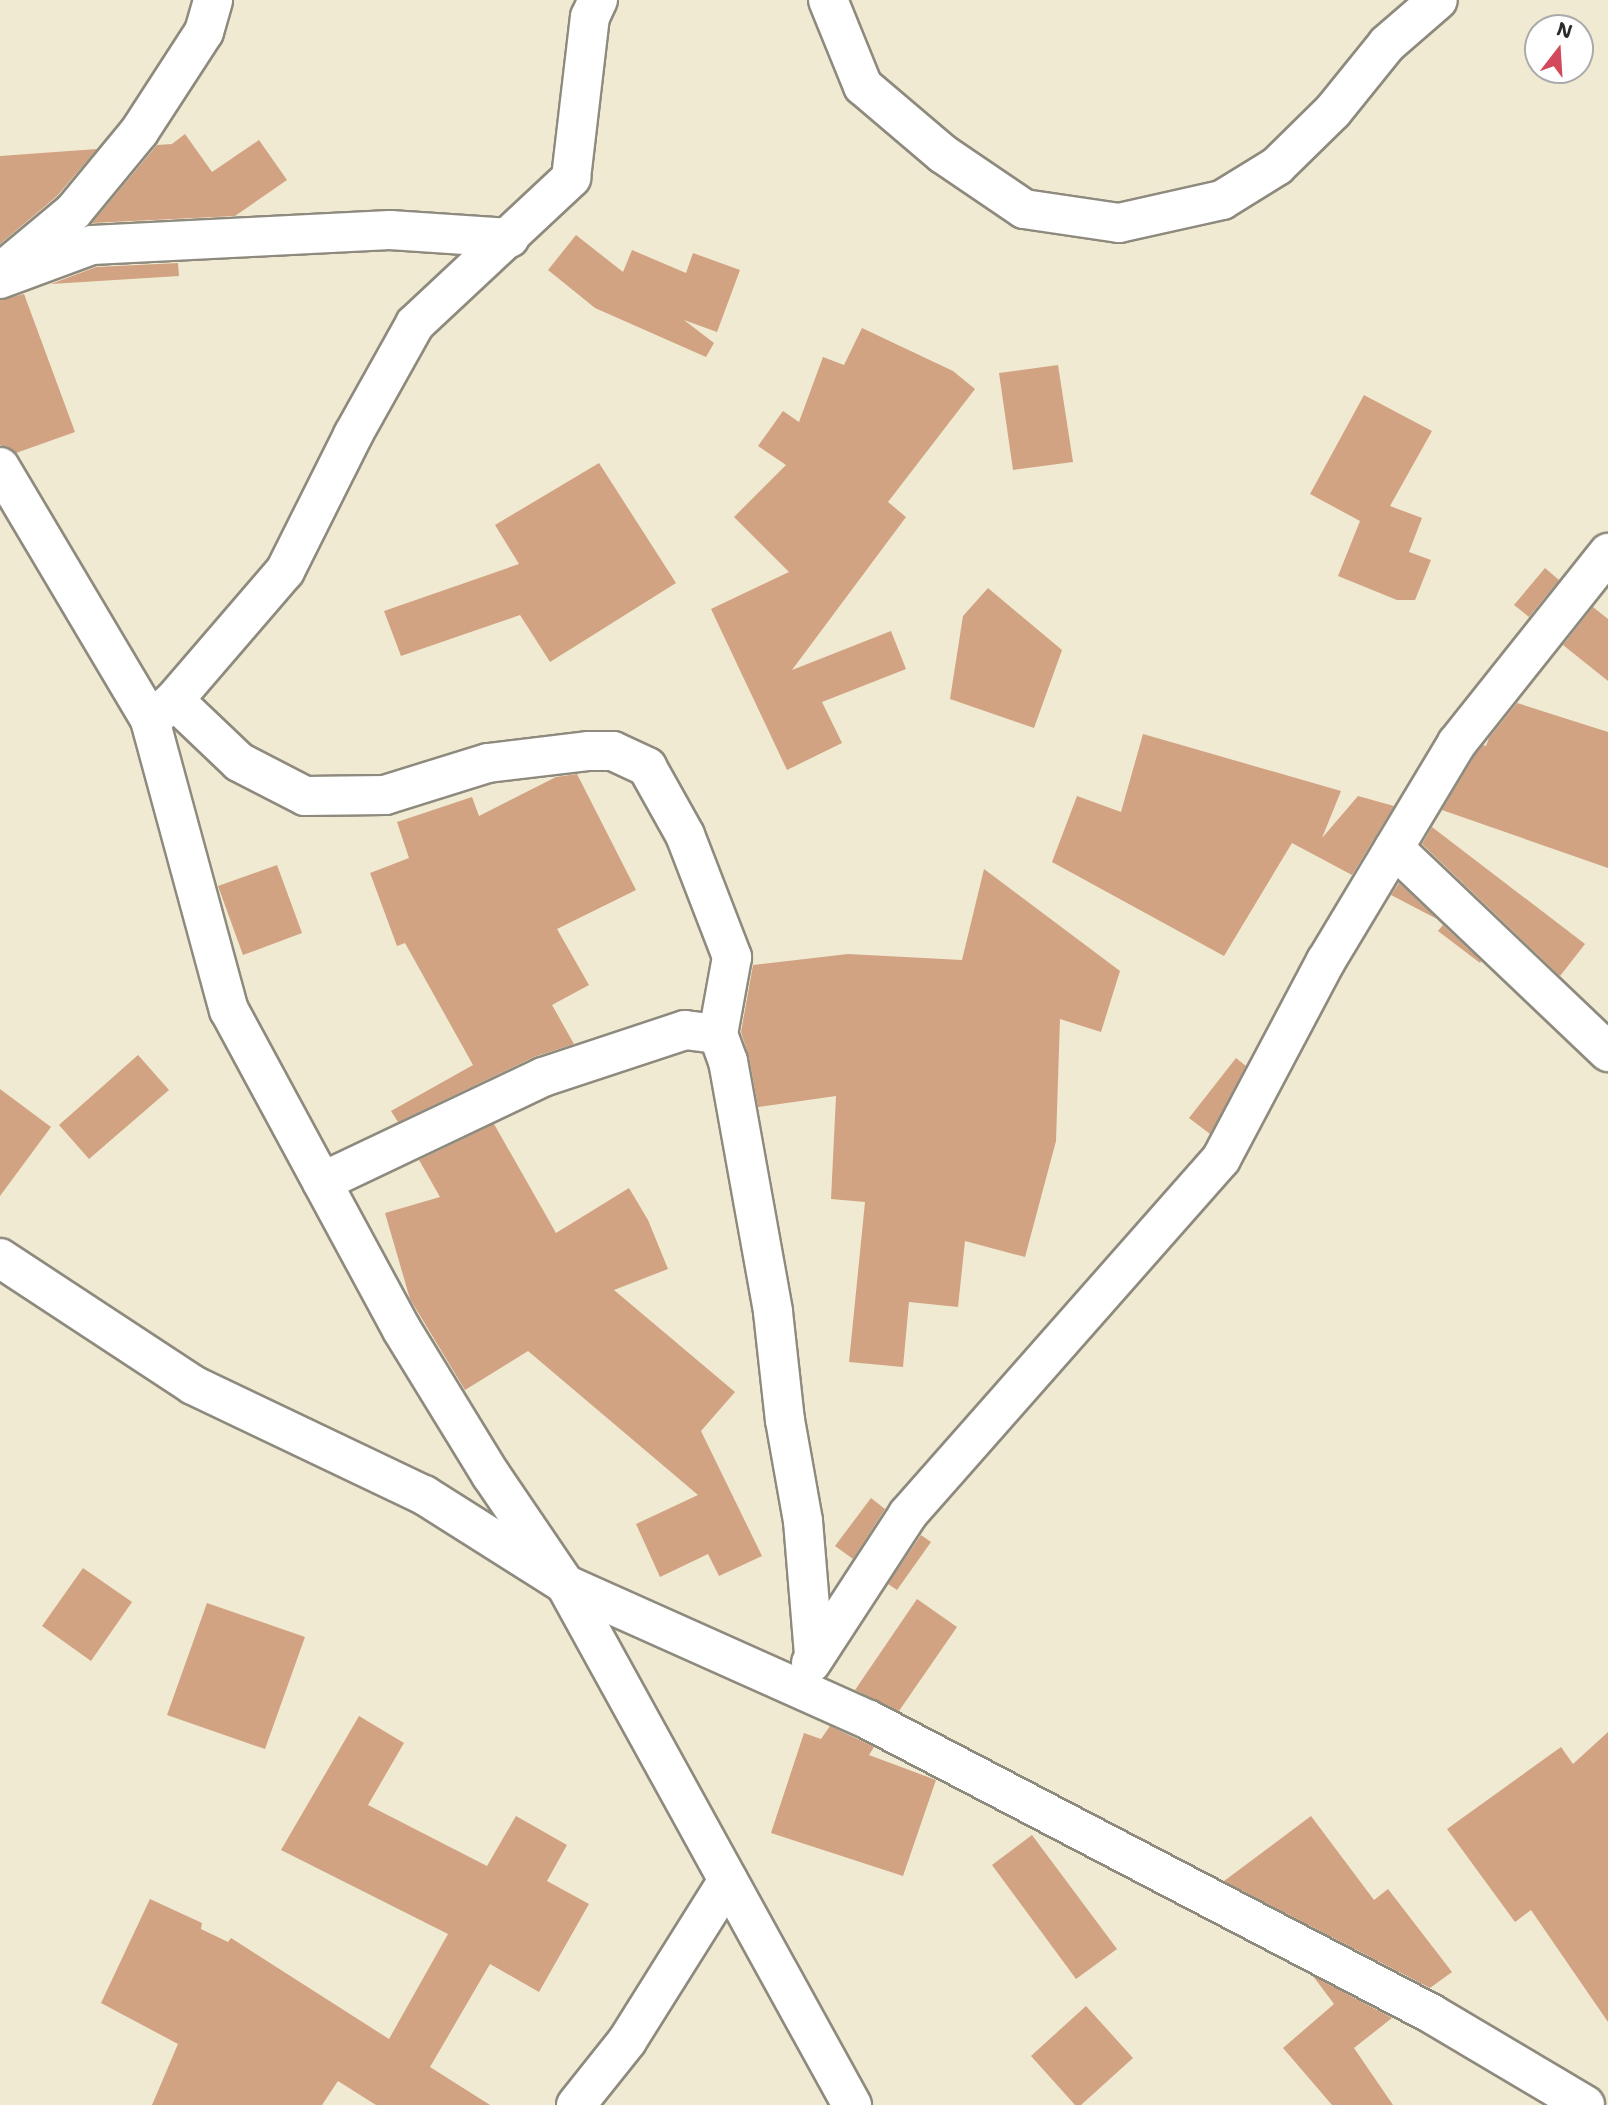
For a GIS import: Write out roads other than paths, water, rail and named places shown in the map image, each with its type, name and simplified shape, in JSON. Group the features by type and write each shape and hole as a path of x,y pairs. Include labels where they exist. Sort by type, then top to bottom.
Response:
{"street":[{"path":"0,272 73,212 139,132 204,32 213,0"},
{"path":"162,710 285,571 353,435 415,324 510,238 570,178 590,17 598,0"},
{"path":"828,0 863,86 943,154 1024,209 1119,223 1222,200 1277,166 1333,111 1387,44 1438,0"},
{"path":"0,279 92,245 390,230 510,238"},
{"path":"0,467 162,710 229,1010 402,1331 491,1475 565,1584 799,2014 852,2105"},
{"path":"800,1691 814,1654 908,1514 1221,1159 1326,961 1457,743 1608,553"},
{"path":"162,710 239,762 306,796 385,795 488,763 589,751 613,751 647,767 685,835 732,957 718,1034 727,1061 773,1312 785,1420 803,1521 814,1654"},
{"path":"1394,848 1608,1052"},
{"path":"322,1182 544,1077 685,1030 718,1034"},
{"path":"0,1258 193,1385 424,1495 565,1584 869,1720 1432,2014 1585,2105"},
{"path":"576,2105 627,2041 728,1880"}]}
